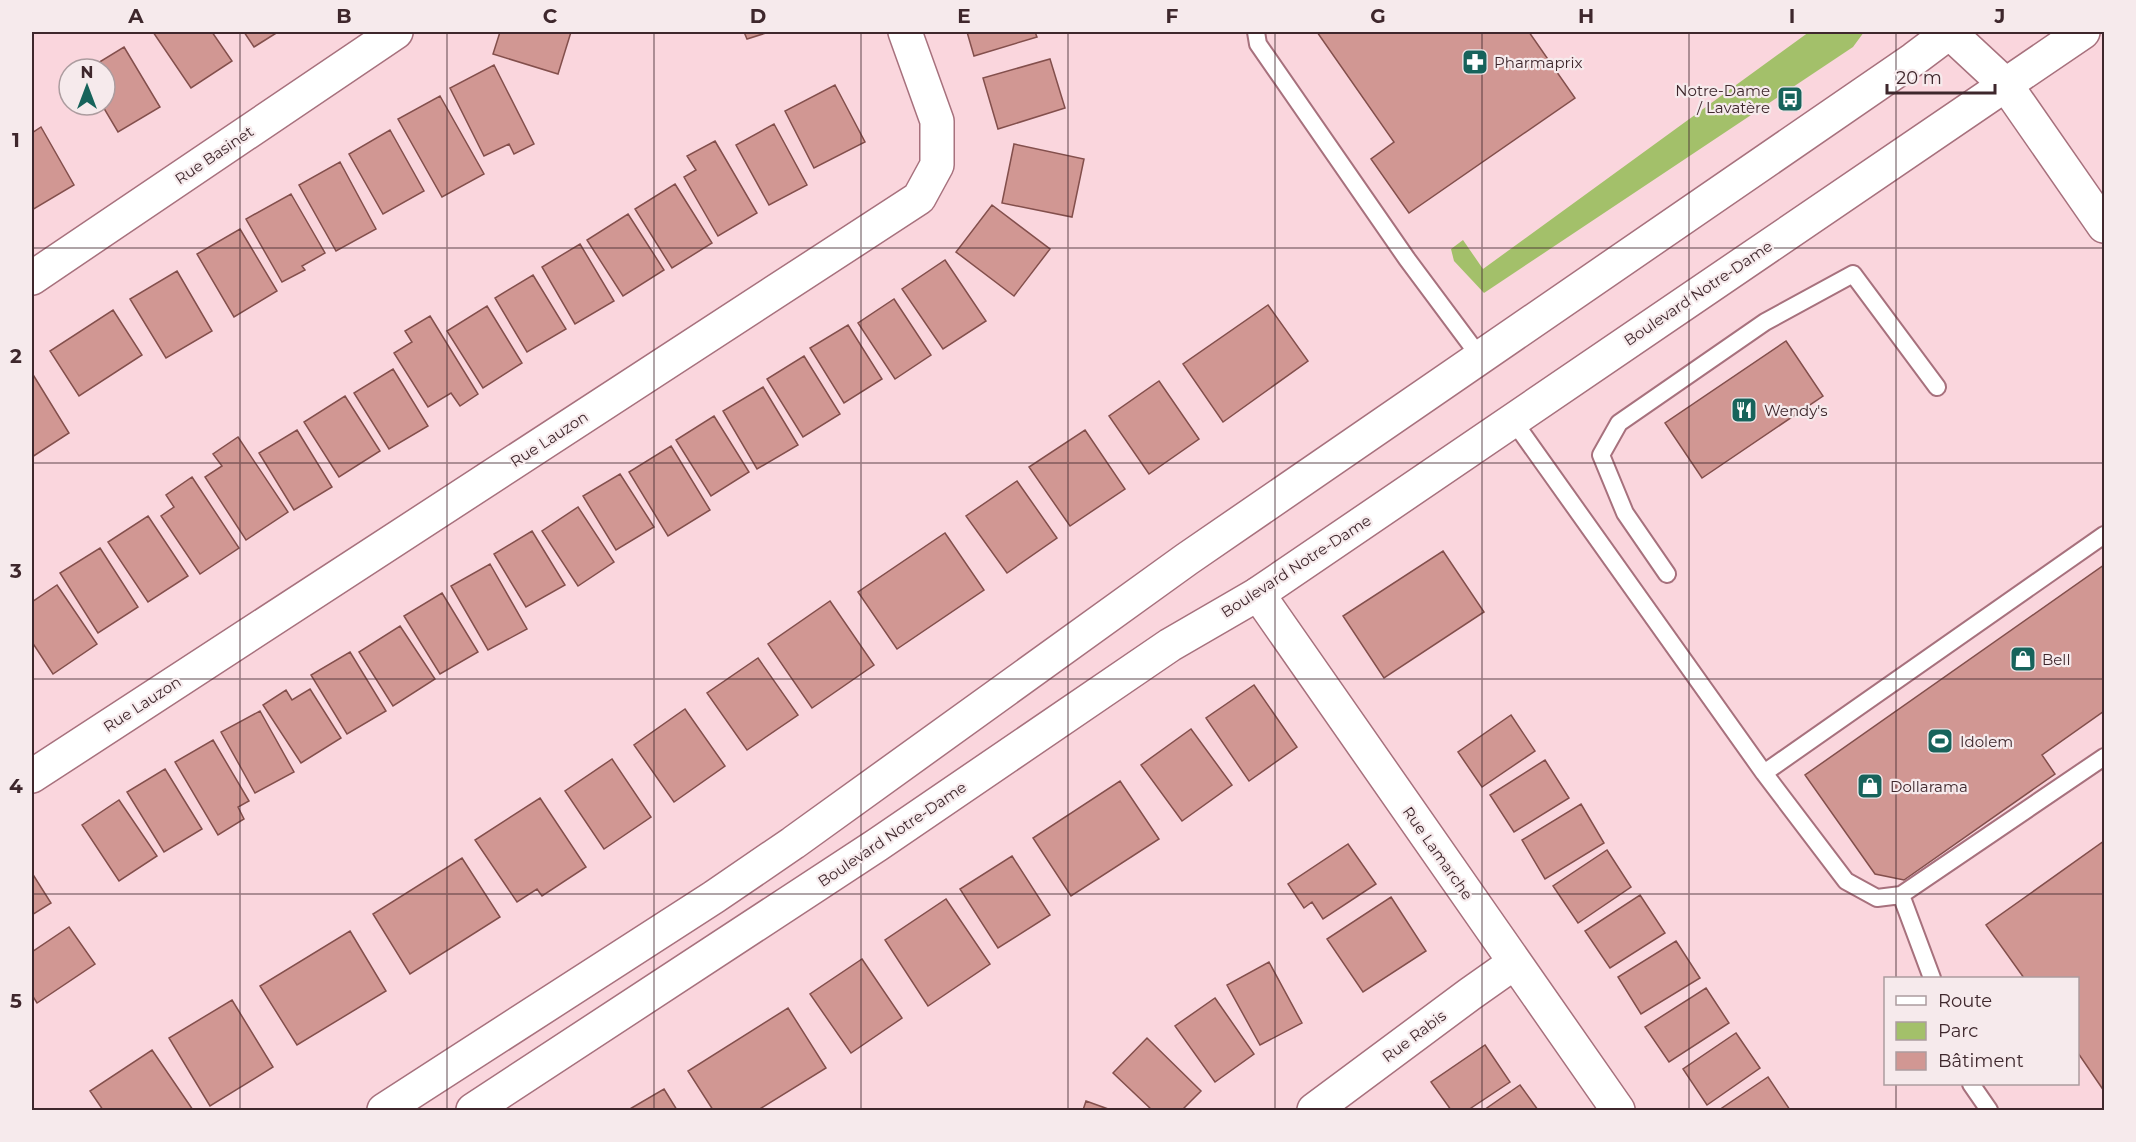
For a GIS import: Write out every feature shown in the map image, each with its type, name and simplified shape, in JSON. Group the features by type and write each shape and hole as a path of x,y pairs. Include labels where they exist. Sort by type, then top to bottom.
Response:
{"street":[{"name":"Rue Basinet","path":"32,278 396,32"},
{"name":"Rue Lauzon","path":"32,776 919,198 937,165 937,121 905,32"},
{"path":"384,1110 704,904 776,855 1187,559 1950,32 2006,85"},
{"path":"1983,32 2006,85 2104,226"},
{"name":"Boulevard Notre-Dame","path":"473,1110 850,863 1170,645 1258,594 2083,32"},
{"name":"Rue Lamarche","path":"1258,594 1618,1110"},
{"name":"Rue Rabis","path":"1314,1110 1514,963"}],"lane":[{"path":"1256,32 1258,44 1407,259 1479,357"},
{"path":"1667,574 1625,513 1601,455 1619,423 1765,322 1853,274 1937,387"},
{"path":"1512,419 1764,773 1846,881 1877,898 1900,895 2104,757"},
{"path":"1764,773 2104,535"},
{"path":"1900,895 1932,977"},
{"path":"1972,1085 1989,1110"}],"green space":[{"path":"1809,32 1864,32 1853,47 1484,293 1454,261 1451,249 1463,240 1483,269"}],"building":[{"path":"153,32 212,32 232,61 191,88"},
{"path":"244,32 278,32 254,47"},
{"path":"500,32 571,32 558,74 493,54"},
{"path":"744,32 769,32 747,39"},
{"path":"967,32 1035,32 1037,37 974,56"},
{"path":"1317,32 1529,32 1575,98 1409,213 1371,159 1394,142"},
{"path":"124,47 160,107 118,132 109,117 117,117 117,57 108,57"},
{"path":"1050,59 1065,108 998,129 983,78"},
{"path":"494,65 534,144 514,154 509,144 484,156 450,88"},
{"path":"835,85 865,142 814,168 785,111"},
{"path":"440,96 484,174 442,197 398,119"},
{"path":"774,124 807,185 769,205 736,145"},
{"path":"41,127 74,185 32,210 32,133"},
{"path":"390,130 424,191 383,214 349,154"},
{"path":"715,141 757,213 718,236 684,177 696,170 687,156"},
{"path":"1014,144 1084,159 1072,217 1002,203"},
{"path":"340,162 376,229 336,251 299,185"},
{"path":"675,184 712,243 672,268 635,209"},
{"path":"291,194 325,253 302,266 305,270 282,282 246,219"},
{"path":"992,205 1050,249 1014,296 956,252"},
{"path":"628,214 664,270 623,296 587,240"},
{"path":"240,229 277,291 234,317 197,254"},
{"path":"580,244 614,301 575,324 542,267"},
{"path":"945,260 986,321 943,349 902,289"},
{"path":"177,271 212,331 166,358 130,299"},
{"path":"533,275 566,329 527,352 495,298"},
{"path":"894,299 931,355 895,379 858,323"},
{"path":"1268,305 1308,361 1223,422 1183,364"},
{"path":"487,306 522,363 483,388 447,331"},
{"path":"113,310 142,355 79,396 50,351"},
{"path":"430,316 478,394 460,406 451,393 428,407 394,353 412,342 405,331"},
{"path":"848,325 882,379 844,403 810,348"},
{"name":"Wendy's","path":"1786,341 1823,396 1702,478 1665,423"},
{"path":"804,356 840,414 803,437 767,379"},
{"path":"393,369 428,426 389,449 354,393"},
{"path":"32,373 69,433 32,457"},
{"path":"1159,381 1199,439 1149,474 1109,416"},
{"path":"763,387 798,445 757,469 723,411"},
{"path":"345,396 380,451 339,477 304,422"},
{"path":"714,416 749,472 711,496 676,440"},
{"path":"297,430 332,487 294,510 259,453"},
{"path":"1085,430 1125,489 1070,526 1029,467"},
{"path":"238,437 288,512 246,540 205,477 222,466 213,454"},
{"path":"671,446 710,510 668,536 629,472"},
{"path":"620,474 654,527 616,550 583,496"},
{"path":"192,477 239,548 200,574 161,516 174,507 166,495"},
{"path":"1017,481 1057,538 1007,573 966,516"},
{"path":"578,507 614,562 578,586 542,531"},
{"path":"148,516 188,576 148,602 108,542"},
{"path":"532,531 565,585 526,607 494,554"},
{"path":"945,533 984,590 897,649 858,592"},
{"path":"100,548 138,607 98,633 60,573"},
{"path":"1443,551 1484,612 1384,678 1343,616"},
{"path":"490,564 527,629 488,650 451,586"},
{"path":"2104,565 2104,711 2042,755 2055,774 1904,880 1875,874 1805,775"},
{"path":"57,585 97,644 53,674 32,642 32,602"},
{"path":"442,593 478,652 440,674 404,616"},
{"path":"830,601 874,665 812,708 768,644"},
{"path":"400,626 435,679 393,706 359,652"},
{"path":"350,652 386,711 347,734 311,675"},
{"path":"758,658 798,715 747,750 707,693"},
{"path":"1254,685 1297,747 1249,781 1206,718"},
{"path":"310,689 341,738 301,763 263,705 286,690 292,700"},
{"path":"685,709 725,766 674,802 634,745"},
{"path":"260,711 294,772 255,793 221,732"},
{"path":"1511,715 1535,751 1482,787 1458,752"},
{"path":"1191,729 1232,785 1182,821 1141,765"},
{"path":"213,740 249,801 238,807 244,819 218,835 175,762"},
{"path":"612,759 651,817 604,849 565,791"},
{"path":"1545,760 1569,798 1514,832 1490,795"},
{"path":"165,769 202,829 164,852 127,792"},
{"path":"1120,781 1159,839 1071,896 1033,838"},
{"path":"540,798 586,867 542,896 537,889 517,902 475,840"},
{"path":"119,800 157,856 119,881 82,825"},
{"path":"1581,804 1604,843 1545,879 1522,840"},
{"path":"2104,841 2104,1091 2079,1054 2079,977 2023,977 1986,925"},
{"path":"1348,844 1376,884 1323,919 1312,902 1304,908 1288,884"},
{"path":"1607,850 1631,887 1578,923 1553,886"},
{"path":"1012,856 1050,915 998,948 960,889"},
{"path":"462,858 500,917 410,974 373,914"},
{"path":"32,873 51,903 32,915"},
{"path":"1640,895 1665,933 1610,968 1585,931"},
{"path":"1391,897 1426,951 1363,992 1327,939"},
{"path":"946,899 990,964 928,1006 885,940"},
{"path":"69,927 95,964 37,1003 32,995 32,952"},
{"path":"350,931 386,991 297,1045 260,986"},
{"path":"1676,941 1700,978 1641,1014 1618,977"},
{"path":"862,959 902,1018 851,1053 810,994"},
{"path":"1269,962 1302,1023 1260,1045 1227,985"},
{"path":"1706,988 1729,1023 1669,1062 1645,1027"},
{"path":"1215,998 1254,1054 1215,1082 1175,1026"},
{"path":"232,1000 273,1067 210,1106 169,1038"},
{"path":"788,1008 826,1068 758,1110 713,1110 688,1071"},
{"path":"1736,1033 1760,1068 1707,1105 1683,1069"},
{"path":"1147,1038 1201,1091 1182,1110 1152,1110 1113,1073"},
{"path":"1485,1045 1510,1082 1468,1110 1451,1110 1431,1082"},
{"path":"152,1050 193,1110 103,1110 90,1091"},
{"path":"1768,1077 1790,1110 1719,1110"},
{"path":"1520,1085 1538,1110 1484,1110"},
{"path":"664,1089 677,1110 628,1110"},
{"path":"1086,1101 1111,1110 1083,1110"}],"place":[{"name":"Pharmaprix","path":"1475,62"},
{"name":"Notre-Dame / Lavatère","path":"1790,99"},
{"name":"Wendy's","path":"1744,410"},
{"name":"Bell","path":"2023,659"},
{"name":"Idolem","path":"1940,741"},
{"name":"Dollarama","path":"1870,786"}]}
